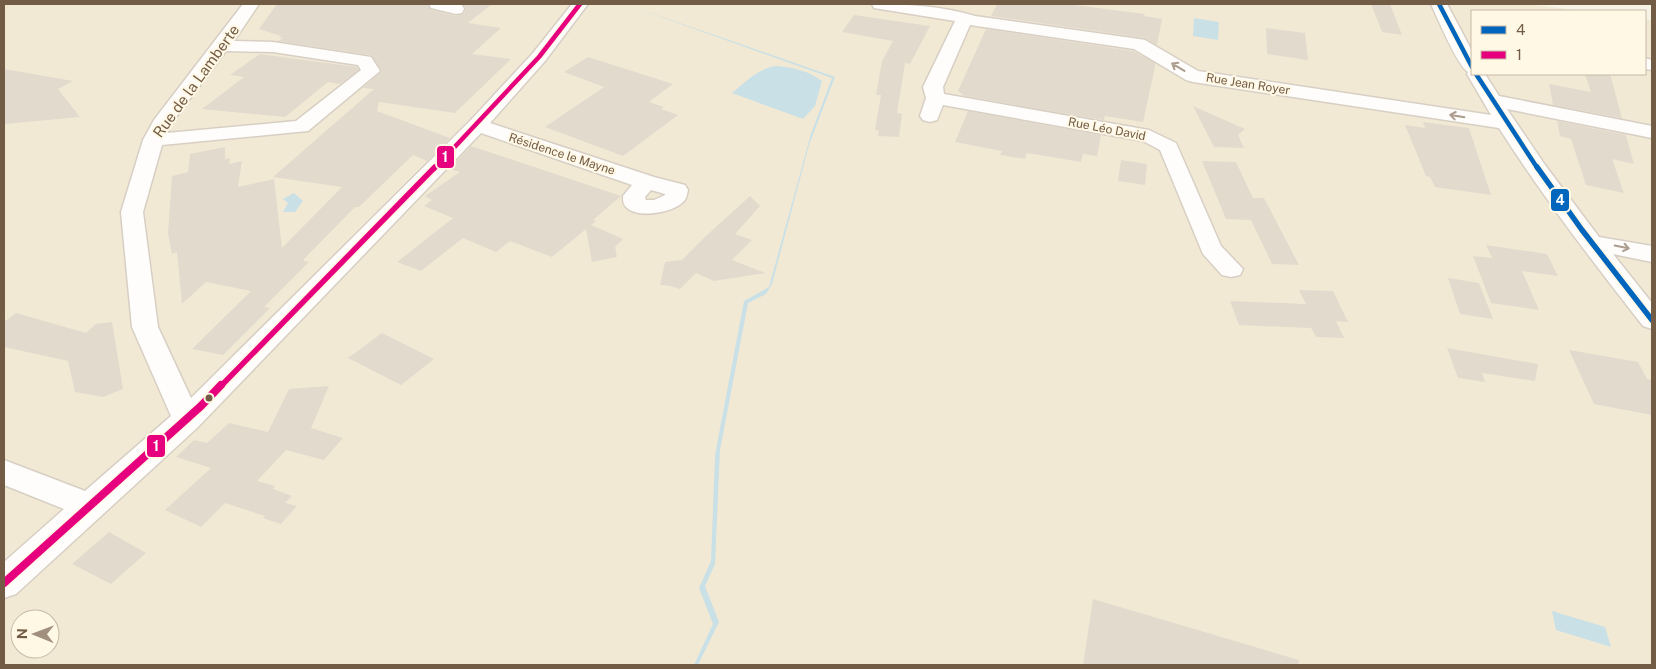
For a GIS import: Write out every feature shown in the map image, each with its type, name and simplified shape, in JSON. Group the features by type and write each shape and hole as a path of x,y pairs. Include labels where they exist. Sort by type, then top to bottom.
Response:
{"street":[{"name":"Rue de la Lamberte","path":"187,420 145,327 132,212 153,140 164,120 251,4"},
{"path":"438,4 456,9"},
{"path":"4,583 187,420 477,125 539,57 580,4"},
{"name":"Rue Jean Royer","path":"880,4 1139,44 1193,76 1505,123"},
{"path":"1439,4 1471,66"},
{"name":"Rue Léo David","path":"964,18 933,87 933,107 1149,136 1169,147 1211,250 1231,269"},
{"path":"1453,33 1471,36"},
{"path":"153,140 301,127 371,71 365,61 273,47 221,46"},
{"path":"1477,75 1505,123 1591,243 1652,320"},
{"path":"1491,100 1652,132"},
{"name":"Résidence le Mayne","path":"477,125 646,182"},
{"path":"1591,243 1652,254"},
{"path":"4,472 90,506"}],"shaded area":[{"path":"4,4 1527,4 1575,10 1471,10 1471,75 1646,75 1646,19 1652,20 1652,665 4,665"}],"water":[{"path":"625,4 835,77 809,145 772,284 766,294 748,303 720,450 715,564 705,586 719,622 698,665 694,665 713,624 699,588 711,561 715,455 744,301 769,287 811,134 832,78"},
{"path":"1194,18 1219,22 1218,40 1193,36"},
{"path":"776,66 800,70 822,81 815,106 803,119 732,93 758,73"},
{"path":"294,193 303,201 295,212 283,212 288,203 283,199"},
{"path":"1552,611 1605,627 1611,647 1556,630"}],"building":[{"path":"277,4 427,4 431,10 456,16 464,14 466,8 463,4 492,4 468,23 501,28 472,54 511,59 455,113 379,102 377,111 450,138 427,161 413,155 359,207 355,207 304,259 304,261 309,262 264,307 270,308 223,355 192,349 251,291 206,282 182,304 177,252 172,254 168,233 172,176 188,172 190,154 225,147 225,159 230,158 229,164 242,161 238,187 274,179 282,248 342,187 273,177 374,89 363,88 382,71 371,55 278,41 283,38 259,29"},
{"path":"997,4 1067,4 1145,14 1144,16 1162,19 1157,45 1145,38 991,16"},
{"path":"1371,4 1390,4 1402,35 1382,32"},
{"path":"854,15 930,26 910,64 905,63 897,113 902,114 899,137 878,136 879,130 875,130 881,95 876,95 882,61 893,41 842,32"},
{"path":"1266,28 1305,33 1308,60 1267,54"},
{"path":"986,29 1133,51 1155,63 1143,122 1105,116 1104,120 964,96 958,91"},
{"path":"260,54 357,67 359,70 340,84 328,82 285,117 202,109 244,77 230,75"},
{"path":"588,57 673,84 649,102 664,107 661,109 678,115 623,156 545,127 604,87 564,72"},
{"path":"4,69 73,81 58,89 80,117 4,124"},
{"path":"1585,75 1610,75 1622,118 1553,105 1549,84 1591,92"},
{"path":"1193,106 1245,129 1238,135 1244,148 1214,147"},
{"path":"968,111 1101,135 1097,156 1083,154 1081,162 1027,153 1025,159 1000,155 1002,151 955,142"},
{"path":"1557,121 1626,135 1634,164 1612,159 1624,193 1586,185 1571,139 1560,136"},
{"path":"1423,122 1469,128 1491,195 1435,187 1430,177 1426,176 1405,125 1425,128"},
{"path":"471,146 621,196 593,220 596,221 591,225 623,239 615,247 617,257 592,262 586,229 552,257 510,241 496,252 463,238 421,271 397,262 453,218 424,206 432,200 425,196 460,172 449,169"},
{"path":"1121,160 1147,164 1145,185 1118,181"},
{"path":"1202,161 1236,162 1253,198 1264,198 1299,265 1272,264 1251,220 1226,219"},
{"path":"750,196 760,206 735,234 752,240 732,260 765,273 714,281 696,273 680,289 660,285 665,262 682,260"},
{"path":"1486,245 1547,254 1558,276 1522,271 1539,310 1491,303 1473,256 1492,258"},
{"path":"1448,278 1479,283 1493,319 1460,314"},
{"path":"1299,290 1333,291 1348,322 1336,321 1344,338 1316,337 1311,328 1239,325 1230,301 1306,304"},
{"path":"16,313 86,333 96,324 112,322 123,389 103,397 75,392 68,361 4,347 4,322"},
{"path":"382,333 434,359 401,385 348,358"},
{"path":"1447,348 1538,364 1535,381 1482,373 1485,382 1458,378"},
{"path":"1569,350 1638,362 1647,379 1652,380 1652,415 1594,404"},
{"path":"329,386 311,428 343,438 324,460 286,450 257,481 275,486 273,489 292,496 285,503 297,506 281,524 263,518 265,516 225,503 201,527 165,510 211,468 176,457 194,440 207,443 229,423 268,432 289,389"},
{"path":"109,532 146,553 111,584 72,564"},
{"path":"1093,599 1299,660 1298,665 1083,665"}],"transit line":[{"name":"1","path":"4,583 201,406 477,125 539,57 580,4"},
{"name":"4","path":"1439,4 1471,65"},
{"name":"4","path":"1477,75 1560,200 1652,320"}]}
